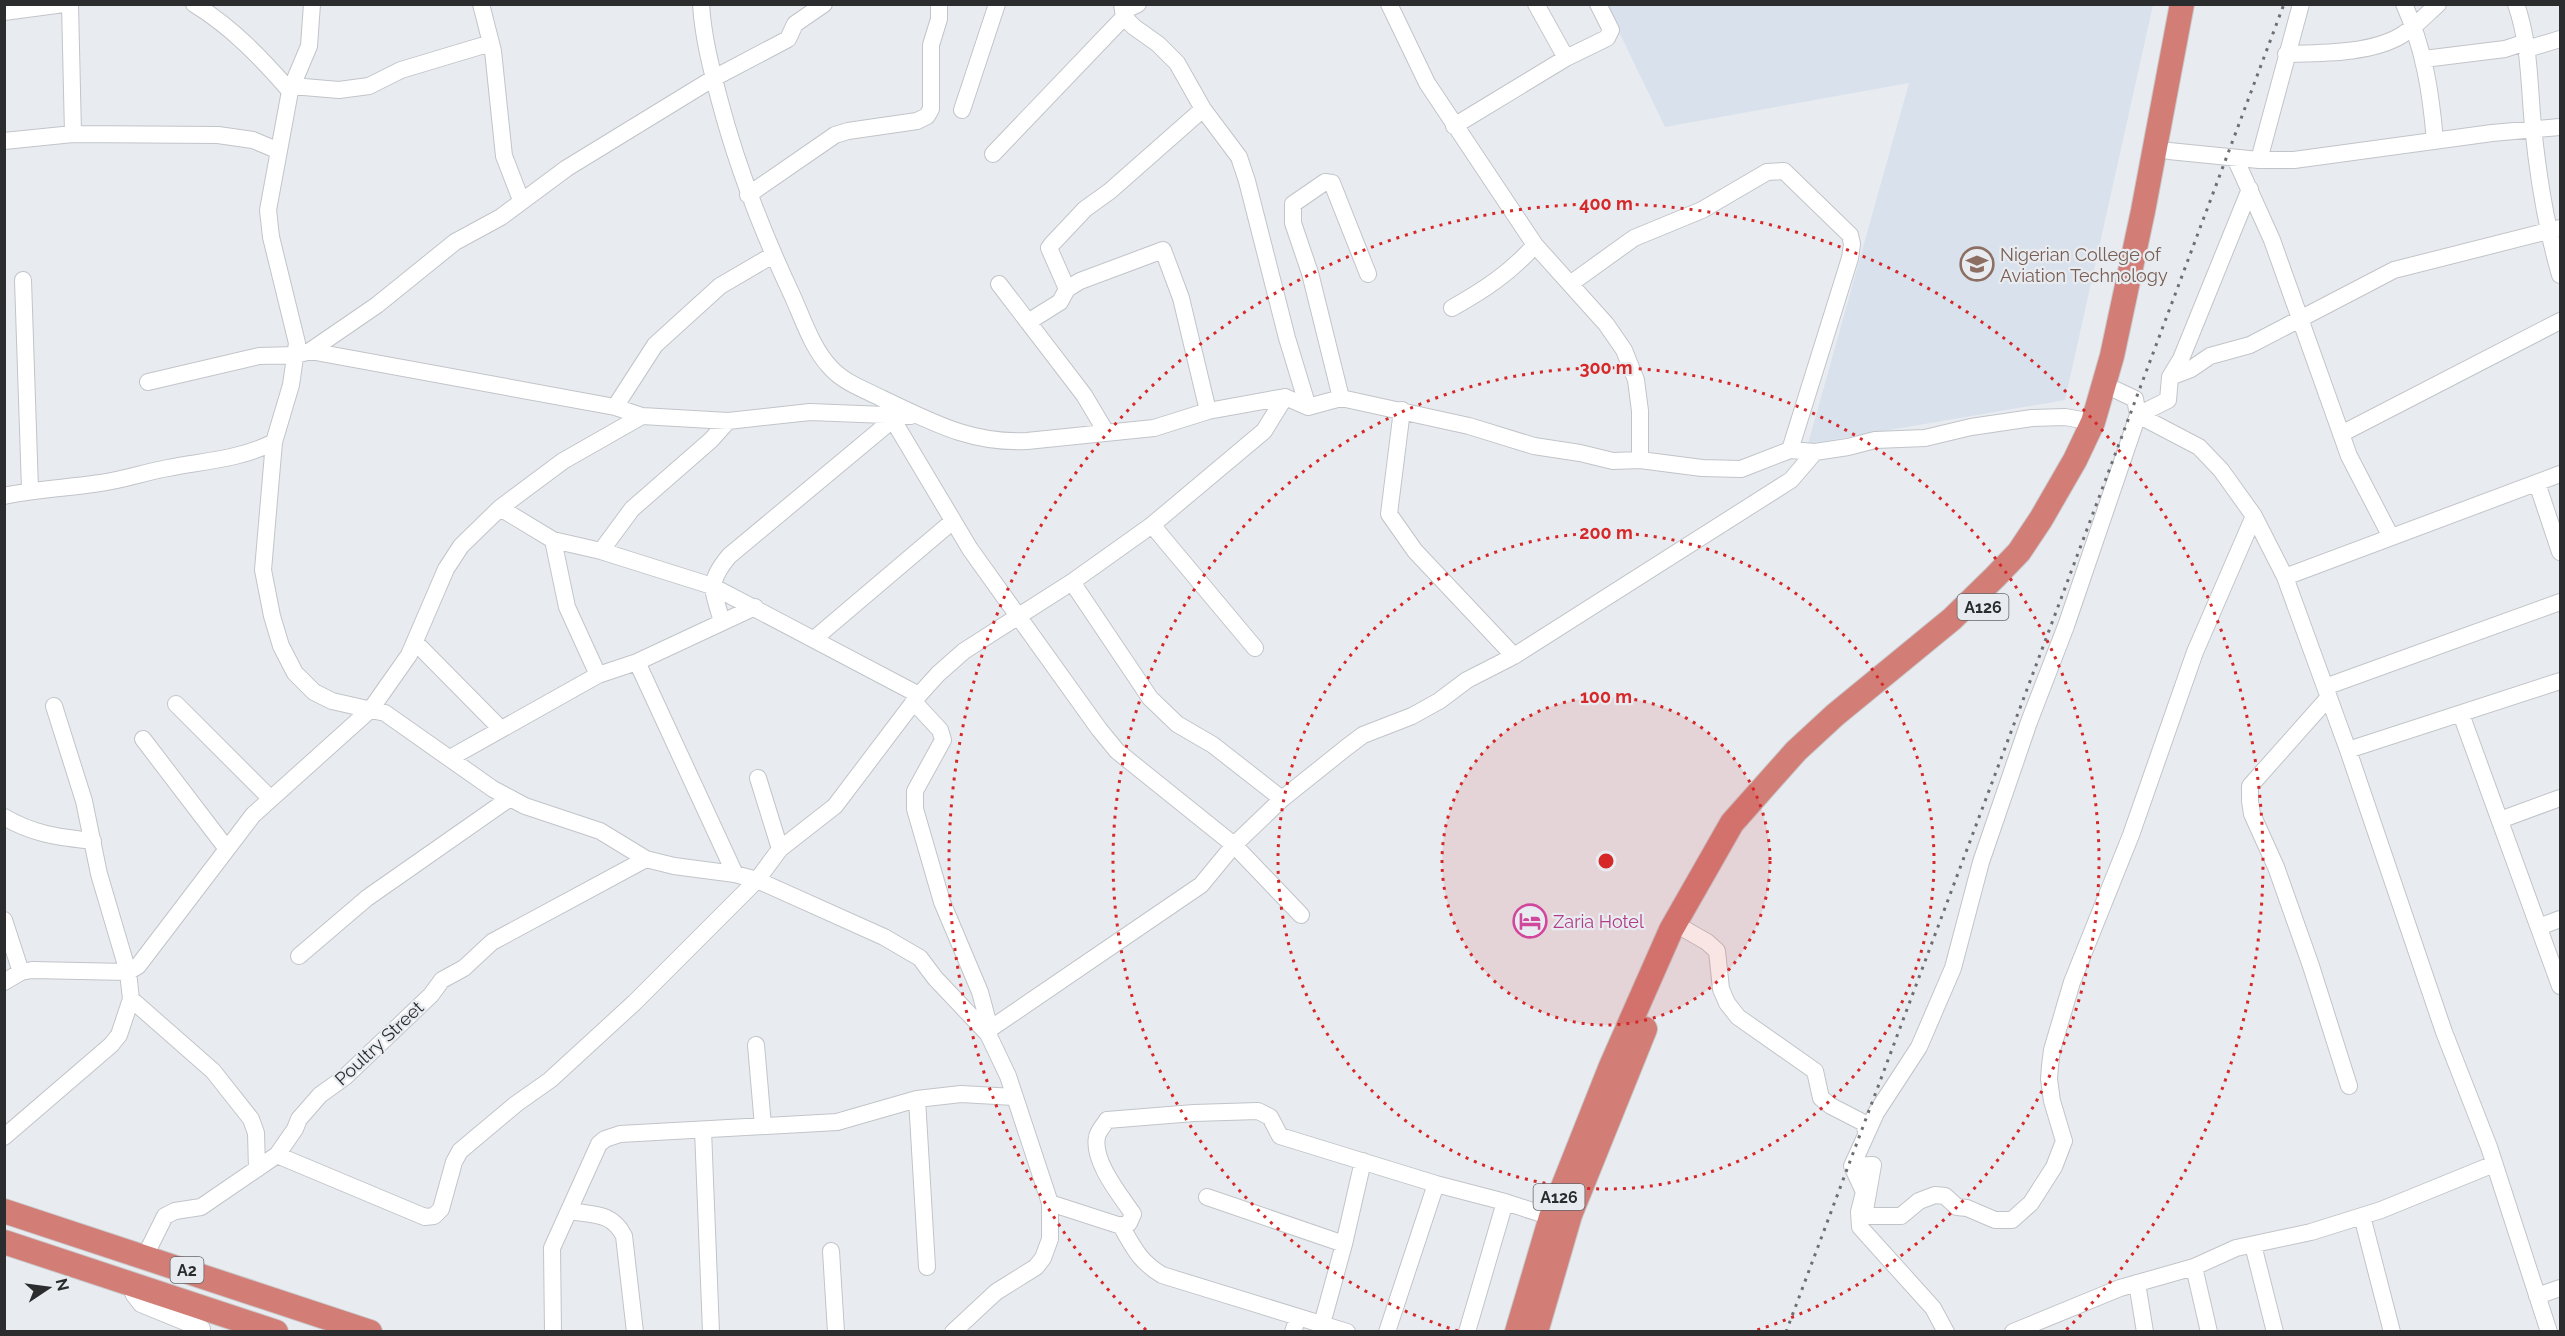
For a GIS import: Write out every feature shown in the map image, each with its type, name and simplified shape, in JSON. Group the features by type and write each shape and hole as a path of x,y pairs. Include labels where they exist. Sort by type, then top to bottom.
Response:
{"highway":[{"name":"A126","path":"1517,1332 1551,1217 1611,1066 1671,930 1732,823 1796,751 1834,715 1952,619 2019,552 2075,460 2093,422 2112,356 2127,291 2182,4"},
{"name":"A126","path":"1536,1332 1570,1215 1686,930 1739,836 1776,790 1819,746 1953,636 2026,561 2049,530 2084,470 2116,390 2136,315 2169,151 2195,4"},
{"name":"A2","path":"4,1211 370,1332"},
{"name":"A2","path":"4,1242 128,1281 276,1332"}],"street":[{"path":"4,12 64,4"},
{"path":"70,4 73,134"},
{"path":"303,353 268,221 268,210 291,88 309,46 312,4"},
{"path":"481,4 491,43 504,156 521,200"},
{"path":"701,4 703,36 732,151 773,255 815,345 830,368 851,384 915,416 960,433 1010,442 1154,428 1208,411 1285,397 1308,407 1341,398 1469,426 1534,446 1613,461 1640,460 1702,468 1741,469 1791,450 1815,452 1875,440 1925,438 1971,427 2032,418 2065,417 2093,422"},
{"path":"824,4 795,24 788,39 714,78 567,168 501,217 455,242 377,305 303,353 274,442 263,570 272,616 281,646 295,672 314,692 332,701 371,709 395,719 510,798 543,813 600,831 646,859 674,866 735,874 757,880 884,937 920,958 934,978 989,1032"},
{"path":"748,195 835,135 917,120 927,116 931,109 931,45 939,20 939,4"},
{"path":"962,110 997,4"},
{"path":"1389,4 1427,83 1454,126 1535,245 1606,324 1624,350 1636,380 1640,411 1640,460"},
{"path":"1536,4 1566,58"},
{"path":"1454,126 1566,58 1607,38 1611,30 1598,4"},
{"path":"2259,160 2301,4"},
{"path":"2404,4 2414,26 2424,59 2435,141"},
{"path":"2286,54 2355,50 2394,39 2414,26 2438,4"},
{"path":"2516,4 2527,49 2540,183 2555,229 2560,275"},
{"path":"204,7 291,88 339,90 369,86 401,70 491,43"},
{"path":"993,154 1127,9 1134,27 1158,44 1177,63 1203,110 1239,157 1287,338 1308,407"},
{"path":"2527,49 2560,39"},
{"path":"2424,59 2505,49 2520,44 2527,49"},
{"path":"1067,289 1051,256 1049,248 1052,244 1085,209 1110,191 1203,110"},
{"path":"2169,151 2259,160 2322,157 2560,127"},
{"path":"4,141 73,134 236,136 253,140 279,151"},
{"path":"2235,158 2272,240 2341,434 2355,468 2391,537"},
{"path":"1569,284 1634,238 1702,210 1767,172 1784,171 1850,235 1852,244 1850,258 1791,450"},
{"path":"1341,398 1310,273 1293,223 1293,204 1325,182 1332,183 1368,274"},
{"path":"2138,415 2168,400 2170,377 2181,359 2250,189"},
{"path":"2170,377 2191,369 2210,357 2250,345 2394,270 2555,229"},
{"path":"1452,308 1516,267 1535,245"},
{"path":"1028,322 1060,302 1067,289 1080,281 1163,250 1181,298 1208,411"},
{"path":"615,407 655,345 720,286 773,255"},
{"path":"23,280 30,490"},
{"path":"999,284 1084,395 1106,432"},
{"path":"2341,434 2560,321"},
{"path":"148,382 259,356 303,353 615,407 642,416 728,421 810,412 895,418 915,416"},
{"path":"1946,1332 1933,1308 1860,1227 1859,1212 1864,1192 1852,1166 1876,1113 1919,1047 1953,968 1981,862 2066,626 2138,415 2135,399 2116,390"},
{"path":"277,1155 425,1217 434,1216 441,1209 454,1162 460,1151 516,1104 550,1080 634,1003 757,880 780,849 835,806 916,699 964,651 1072,582 1152,525 1264,431 1285,397"},
{"path":"1402,410 1389,514 1415,551 1514,656"},
{"path":"2138,415 2199,447 2221,470 2253,516 2285,577 2348,750 2444,1032 2494,1164 2549,1332"},
{"path":"4,982 21,972 32,970 128,972 138,966 253,815 371,709 415,642 446,569 461,546 500,508 579,451 642,416"},
{"path":"895,418 953,520 1004,598 1099,729 1117,751 1234,844 1301,915"},
{"path":"722,622 712,586 716,573 729,556 895,418"},
{"path":"601,551 632,509 711,440 728,421"},
{"path":"4,496 30,490 103,483 253,453 274,442"},
{"path":"989,1032 1201,885 1234,844 1282,799 1363,735 1412,716 1439,701 1467,680 1514,656 1791,480 1815,452"},
{"path":"253,453 272,466"},
{"path":"2285,577 2560,474"},
{"path":"2538,483 2560,552"},
{"path":"500,508 553,540 601,551 712,586 755,607 769,618 814,639 916,699 940,730 943,740 915,791 915,809 942,902 980,992 989,1032 1008,1076 1050,1203 1050,1239 1043,1258 1036,1267 996,1292 953,1332"},
{"path":"1852,1166 1873,1165 1864,1216 1901,1216 1919,1202 1935,1195 1945,1196 1957,1207 2004,1221 2012,1220 2041,1190 2061,1154 2064,1141 2052,1101 2049,1079 2052,1050 2072,982 2132,835 2195,652 2253,516"},
{"path":"814,639 953,520"},
{"path":"1152,525 1255,648"},
{"path":"553,540 567,607 598,675"},
{"path":"1072,582 1150,698 1177,724 1213,745 1282,799"},
{"path":"994,631 1004,598"},
{"path":"2349,1086 2311,966 2276,867 2252,814 2250,786 2327,692 2560,602"},
{"path":"450,758 598,675 637,663 755,607"},
{"path":"415,642 500,728"},
{"path":"637,663 735,874"},
{"path":"2348,750 2560,681"},
{"path":"176,704 270,798"},
{"path":"4,1137 111,1045 119,1035 131,999 128,972 99,874 84,801 54,706"},
{"path":"2461,714 2560,986"},
{"path":"143,739 227,849"},
{"path":"758,778 780,849"},
{"path":"299,956 367,898 510,798"},
{"path":"2500,820 2560,798"},
{"path":"4,817 39,834 93,841"},
{"name":"Poultry Street","path":"145,1256 165,1216 175,1211 201,1207 277,1155 295,1129 299,1119 320,1095 345,1077 431,995 442,980 464,968 492,942 646,859"},
{"path":"2539,927 2560,919"},
{"path":"4,920 21,972"},
{"path":"1686,930 1707,942 1717,951 1721,989 1727,1003 1738,1017 1815,1071 1821,1098 1831,1106 1864,1123 1866,1131"},
{"path":"131,999 213,1071 251,1119 256,1133 257,1169"},
{"path":"756,1045 763,1126"},
{"path":"553,1332 552,1248 600,1144 605,1139 620,1134 837,1122 917,1099 961,1094 1014,1097"},
{"path":"917,1099 927,1268"},
{"path":"1050,1203 1121,1226 1129,1223 1133,1214 1106,1174 1098,1151 1096,1136 1107,1120 1194,1113 1258,1111 1270,1117 1280,1136 1551,1217"},
{"path":"704,1130 711,1332"},
{"path":"1322,1324 1344,1244 1363,1161"},
{"path":"2013,1332 2033,1328 2120,1288 2194,1267 2236,1248 2311,1232 2362,1216 2494,1164"},
{"path":"1388,1332 1436,1184"},
{"path":"1207,1197 1344,1244"},
{"path":"1467,1332 1505,1202"},
{"path":"569,1211 610,1218 618,1223 624,1236 635,1332"},
{"path":"2362,1216 2392,1332"},
{"path":"1121,1226 1139,1258 1162,1275 1295,1324 1322,1324 1347,1332"},
{"path":"2253,1245 2275,1332"},
{"path":"831,1251 836,1332"},
{"path":"2194,1267 2209,1332"},
{"path":"128,1281 141,1304 202,1329 202,1332"},
{"path":"2137,1283 2145,1332"},
{"path":"2536,1296 2560,1288"}],"shaded area":[{"name":"Nigerian College of Aviation Technology","path":"1606,5 2153,5 2065,400 1808,444 1909,83 1665,127"}],"railway":[{"path":"1786,1332 2284,4"}],"place":[{"name":"Nigerian College of Aviation Technology","path":"1977,264"},
{"name":"Zaria Hotel","path":"1530,921"}]}
